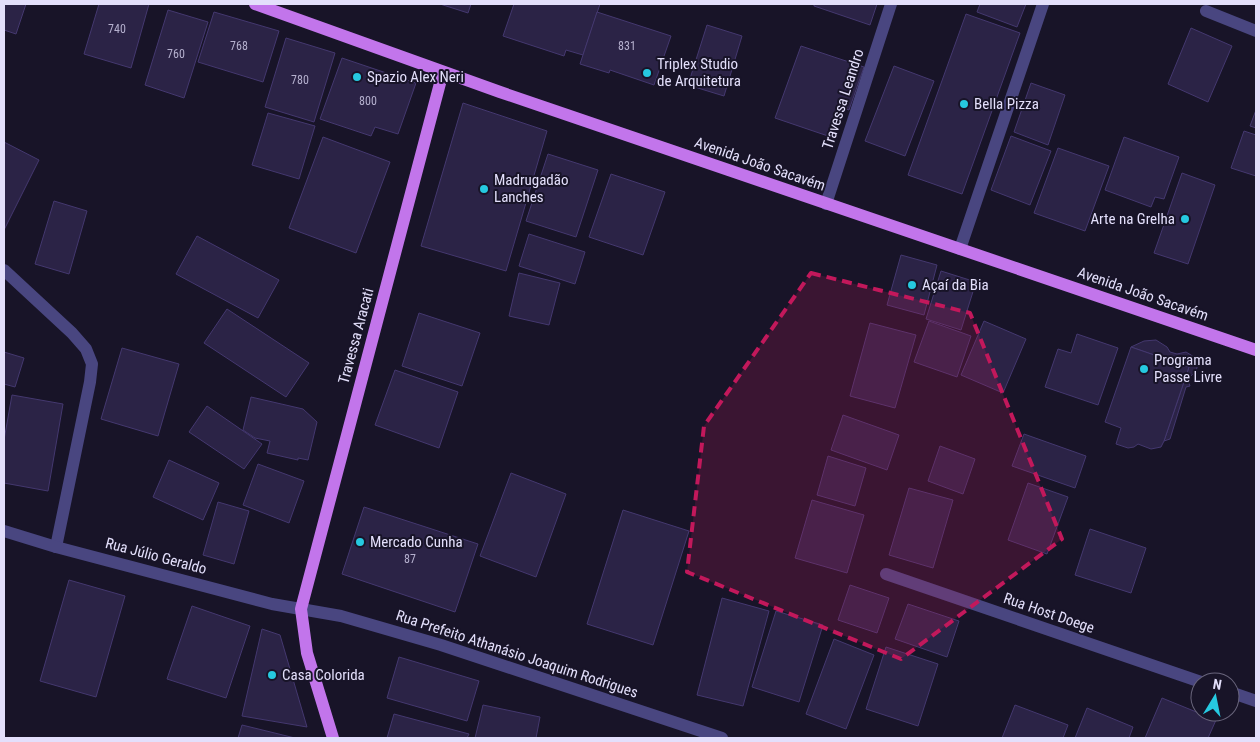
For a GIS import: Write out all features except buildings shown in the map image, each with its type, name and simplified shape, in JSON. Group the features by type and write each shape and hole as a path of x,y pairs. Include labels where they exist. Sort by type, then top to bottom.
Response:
{"main road":[{"name":"Avenida João Sacavém","path":"255,4 443,72 1256,350"},
{"name":"Travessa Aracati","path":"301,609 443,72"},
{"path":"301,609 306,654 333,738"}],"street":[{"name":"Travessa Leandro","path":"826,204 891,4"},
{"path":"960,249 1043,4"},
{"path":"1206,11 1256,31"},
{"path":"4,270 72,333 86,349 92,364 90,382 56,547"},
{"name":"Rua Júlio Geraldo","path":"4,531 56,547 272,604 301,609"},
{"name":"Rua Host Doege","path":"886,574 1190,678"},
{"name":"Rua Prefeito Athanásio Joaquim Rodrigues","path":"301,609 341,616 441,645 722,738"},
{"path":"1240,695 1256,701"}],"highlighted area":[{"path":"811,273 970,313 1062,539 901,659 687,572 704,426"}],"place":[{"name":"Triplex Studio de Arquitetura","path":"647,73"},
{"name":"Spazio Alex Neri","path":"357,77"},
{"name":"Bella Pizza","path":"964,104"},
{"name":"Madrugadão Lanches","path":"484,189"},
{"name":"Arte na Grelha","path":"1185,219"},
{"name":"Açaí da Bia","path":"912,285"},
{"name":"Programa Passe Livre","path":"1144,369"},
{"name":"Mercado Cunha","path":"360,542"},
{"name":"Casa Colorida","path":"272,675"}]}
